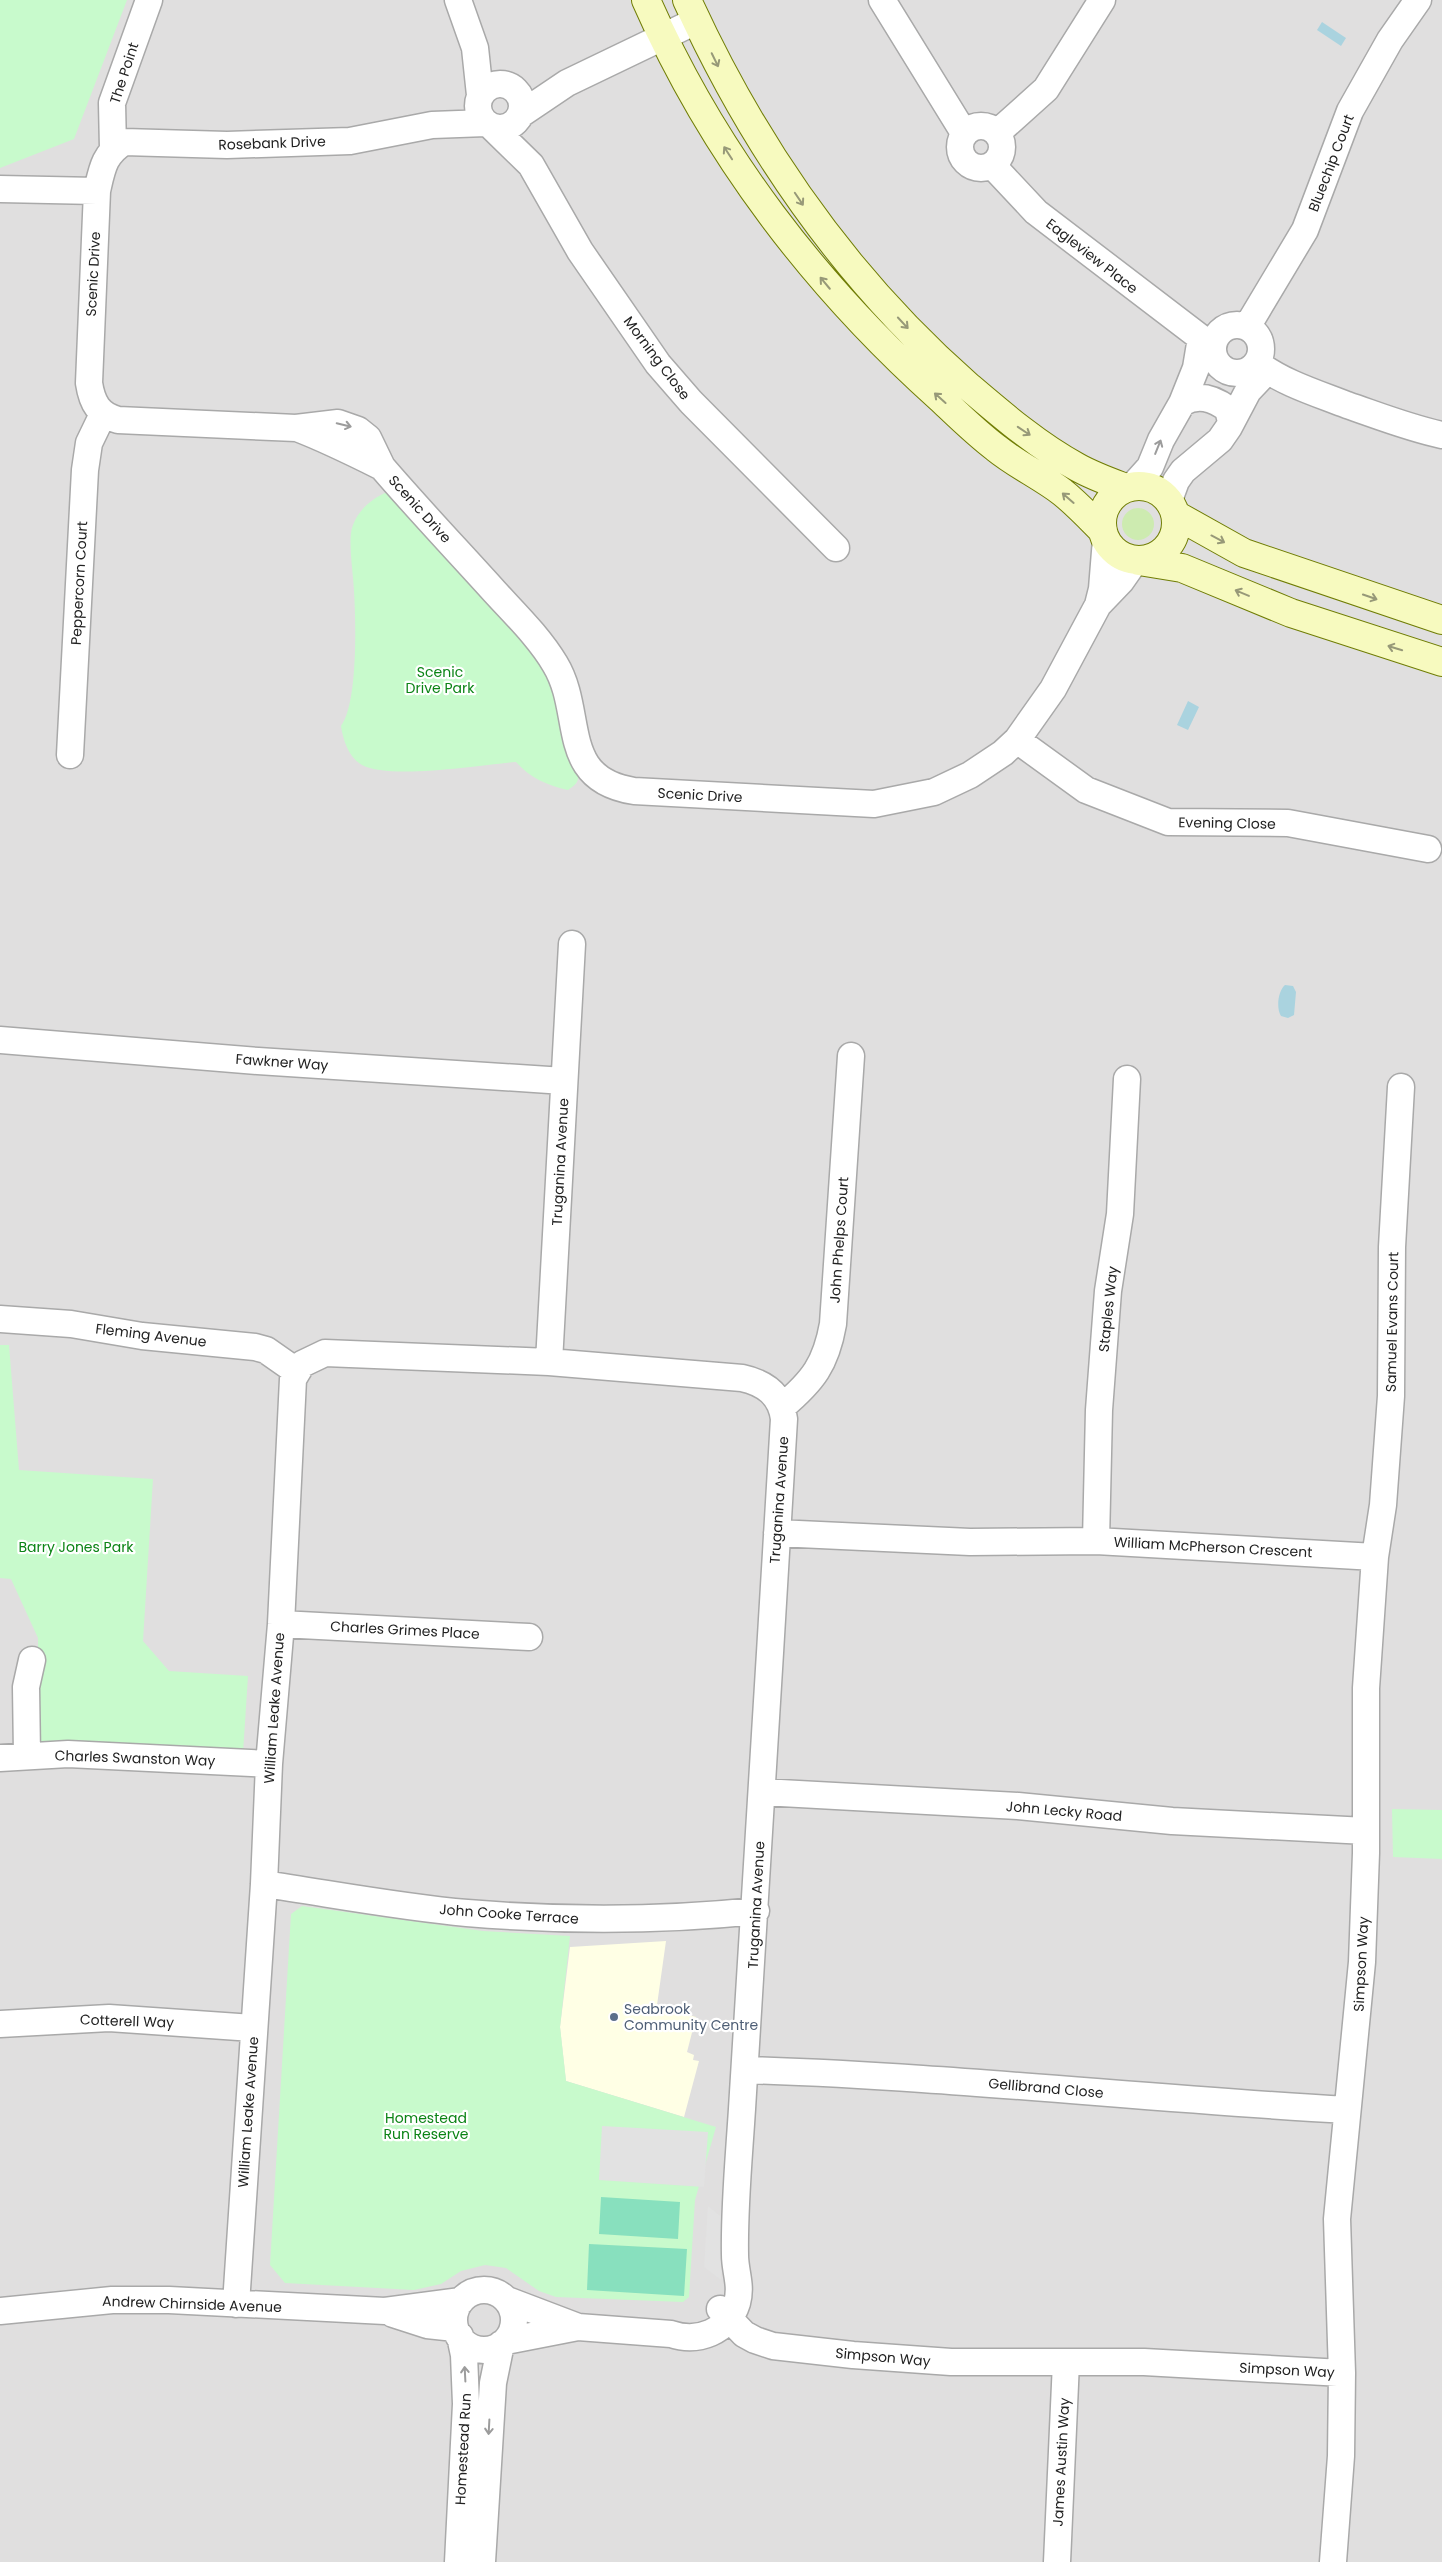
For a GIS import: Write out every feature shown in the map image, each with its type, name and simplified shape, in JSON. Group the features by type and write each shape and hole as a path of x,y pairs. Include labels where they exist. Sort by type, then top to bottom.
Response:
{"street":[{"name":"The Point","path":"113,149 112,103 149,0"},
{"path":"458,0 475,48 484,111 508,127 520,116 567,83 663,38 692,10 737,102 808,213 867,285 933,356 1002,416 1077,467 1129,488 1152,488 1172,508 1244,553 1442,620"},
{"path":"646,0 663,38 714,131 794,246 849,311 909,371 996,448 1062,492 1104,535 1118,554 1137,561 1182,568 1291,612 1442,662"},
{"path":"882,0 964,134"},
{"path":"997,133 1046,89 1102,0"},
{"name":"Bluechip Court","path":"1248,327 1306,230 1350,111 1390,40 1418,0"},
{"path":"475,48 522,100 520,116"},
{"path":"484,111 490,86 567,83"},
{"name":"Rosebank Drive","path":"113,149 124,142 227,145 350,141 432,125 484,111"},
{"name":"Morning Close","path":"484,111 531,166 580,251 658,364 691,402 836,548"},
{"name":"Morning Close","path":"520,116 531,166"},
{"path":"976,125 984,125 997,133 1002,146 998,160 992,166 977,168 965,161 959,148 964,134 976,125"},
{"name":"Scenic Drive","path":"113,149 103,163 97,191 89,383 93,401 104,414 118,420 296,428 325,438 337,447 382,467 527,627 555,664 565,685 578,752 594,774 612,786 634,791 854,804 888,802 928,794 953,784 1003,752 1017,740 1053,689 1098,605 1102,589 1104,535"},
{"name":"Eagleview Place","path":"992,166 1036,212 1207,340"},
{"path":"0,189 97,191"},
{"path":"1104,535 1102,521 1107,506 1117,494 1129,488 1150,467 1161,440 1182,403 1207,340 1231,325 1248,327 1254,332 1261,347 1262,367 1230,427 1220,440 1183,471 1176,481 1172,508 1177,526 1168,547 1150,560 1137,561"},
{"path":"1207,340 1215,358 1226,371 1242,372 1262,367 1312,392 1413,429 1442,435"},
{"path":"1182,403 1189,399 1202,397 1216,401 1228,409 1231,422 1230,427"},
{"name":"Peppercorn Court","path":"70,755 85,470 89,443 104,414"},
{"name":"Scenic Drive","path":"1098,605 1137,561"},
{"name":"Evening Close","path":"1017,740 1086,790 1168,822 1288,823 1428,849"},
{"name":"Truganina Avenue","path":"549,1362 572,944"},
{"name":"Fawkner Way","path":"0,1040 258,1060 564,1080"},
{"name":"John Phelps Court","path":"782,1407 805,1387 817,1372 829,1347 833,1324 851,1056"},
{"name":"Staples Way","path":"1096,1541 1099,1410 1108,1291 1120,1214 1127,1079"},
{"name":"Samuel Evans Court","path":"1375,1557 1383,1506 1391,1396 1392,1247 1401,1087"},
{"name":"Fleming Avenue","path":"0,1319 71,1324 142,1336 255,1347 266,1350 296,1371"},
{"path":"296,1371 309,1359 319,1354 334,1353 549,1362 742,1378 756,1381 766,1388 782,1407"},
{"name":"William Leake Avenue","path":"236,2304 264,1884 269,1764 281,1624 291,1396 296,1371"},
{"name":"Truganina Avenue","path":"724,2314 735,2257 784,1419 782,1407"},
{"name":"William McPherson Crescent","path":"777,1533 951,1541 1096,1541 1375,1557"},
{"path":"1366,1831 1366,1688 1375,1557"},
{"name":"Charles Grimes Place","path":"281,1624 529,1637"},
{"path":"27,1755 26,1686 32,1660"},
{"name":"Charles Swanston Way","path":"0,1758 27,1755 111,1755 269,1764"},
{"name":"John Lecky Road","path":"762,1792 1008,1805 1172,1821 1366,1831"},
{"name":"Simpson Way","path":"724,2314 744,2334 774,2346 924,2361 993,2363 1144,2362 1342,2373 1336,2220 1362,1962 1366,1831"},
{"name":"John Cooke Terrace","path":"264,1884 424,1908 553,1919 650,1918 756,1911"},
{"name":"Cotterell Way","path":"0,2024 109,2018 253,2028"},
{"name":"Gellibrand Close","path":"745,2070 1034,2086 1188,2101 1348,2110"},
{"path":"578,2327 507,2300 496,2292 482,2290 474,2291 461,2301 454,2319 458,2332 468,2345 479,2349 490,2349 504,2343 578,2327 671,2334 684,2327 724,2314"},
{"name":"Andrew Chirnside Avenue","path":"0,2311 112,2300 384,2311 461,2301"},
{"path":"504,2343 514,2325 514,2316 507,2300"},
{"name":"Andrew Chirnside Avenue","path":"384,2311 427,2325 458,2332"},
{"name":"Homestead Run","path":"458,2332 464,2355 466,2404 458,2562"},
{"name":"Homestead Run","path":"482,2562 493,2383 504,2343"},
{"name":"James Austin Way","path":"1057,2562 1066,2362"},
{"path":"1333,2562 1341,2456 1342,2373"}],"shaded area":[{"path":"0,0 1442,0 1442,2562 0,2562"},
{"path":"666,1941 657,2005 696,2017 687,2052 694,2055 693,2060 699,2061 684,2117 566,2081 560,2027 570,1947"},
{"path":"602,2126 708,2132 704,2187 599,2180"},
{"path":"708,2206 724,2219 721,2280 704,2267"}],"green space":[{"path":"0,0 127,0 74,139 0,168"},
{"name":"Scenic Drive Park","path":"385,493 397,495 538,660 552,681 578,773 576,783 568,790 539,780 516,762 436,770 393,771 362,765 350,753 343,737 341,726 347,714 351,697 355,655 352,530 355,520 362,510 370,502"},
{"path":"1138,508 1144,509 1149,513 1153,518 1153,530 1149,535 1144,539 1138,540 1132,539 1127,535 1123,530 1122,524 1123,518 1127,513 1132,509"},
{"name":"Barry Jones Park","path":"0,1345 9,1345 19,1470 153,1479 143,1641 169,1671 248,1676 243,1753 43,1744 39,1741 38,1638 11,1579 0,1578"},
{"path":"1392,1809 1442,1810 1442,1859 1393,1857"},
{"name":"Homestead Run Reserve","path":"302,1906 483,1931 570,1936 560,2027 566,2081 716,2127 695,2200 689,2297 683,2302 556,2297 539,2291 506,2268 485,2265 461,2271 441,2284 414,2290 285,2283 270,2265 291,1914"},
{"path":"601,2197 680,2202 678,2239 599,2234"},
{"path":"589,2244 687,2249 684,2296 587,2290"}],"water":[{"path":"1322,22 1346,38 1341,46 1317,30"},
{"path":"1188,701 1199,707 1188,730 1177,725"},
{"path":"1285,985 1293,986 1296,992 1294,1015 1288,1018 1281,1016 1278,1004 1279,995"}],"place":[{"name":"Seabrook Community Centre","path":"614,2017"}]}
